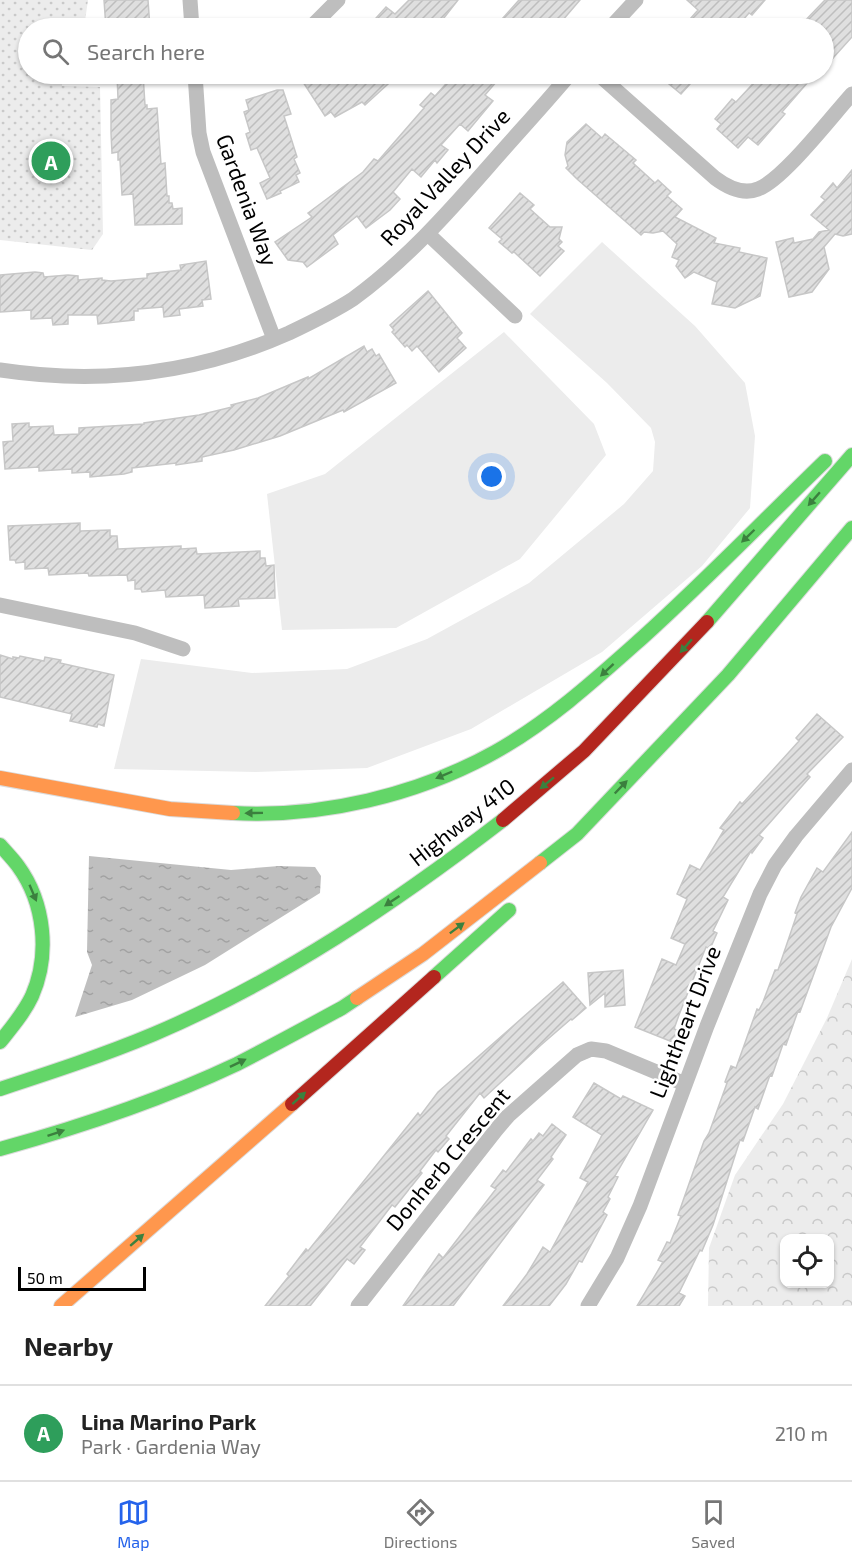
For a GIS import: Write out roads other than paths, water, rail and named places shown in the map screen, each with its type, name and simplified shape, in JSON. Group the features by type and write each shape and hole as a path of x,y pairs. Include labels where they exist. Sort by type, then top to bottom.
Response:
{"highway":[{"path":"0,777 170,809 240,813 297,812 350,805 379,798 440,777 495,752 589,686 680,603 836,450"},
{"name":"Highway 410","path":"0,1089 52,1074 190,1018 307,955 393,900 482,836 572,762 681,652 852,455"},
{"path":"0,1149 147,1102 236,1064 342,1008 423,954 577,834 728,675 852,528"},
{"path":"544,877 553,870 577,834"},
{"path":"0,845 15,862 35,896 42,921 44,951 39,978 27,1009 19,1022 0,1042"},
{"path":"61,1306 185,1199 519,900"}],"street":[{"path":"190,0 191,18"},
{"path":"320,18 338,0"},
{"path":"619,18 636,0"},
{"name":"Gardenia Way","path":"196,84 199,133 203,152 274,339"},
{"name":"Royal Valley Drive","path":"0,370 87,377 155,373 221,358 305,326 351,300 428,234 561,84"},
{"path":"609,84 725,186 748,191 758,189 776,178 852,94"},
{"path":"428,234 515,316"},
{"path":"0,605 135,633 183,649"},
{"name":"Lightheart Drive","path":"588,1306 617,1258 629,1232 751,913 775,865 796,836 852,770"},
{"name":"Donherb Crescent","path":"357,1306 508,1116 577,1055 591,1049 606,1051 685,1084"}],"water":[{"path":"89,856 231,870 279,866 315,867 321,876 320,893 205,965 132,1000 75,1017 92,965 87,952"}],"place":[{"name":"Lina Marino Park","path":"51,161"}]}
